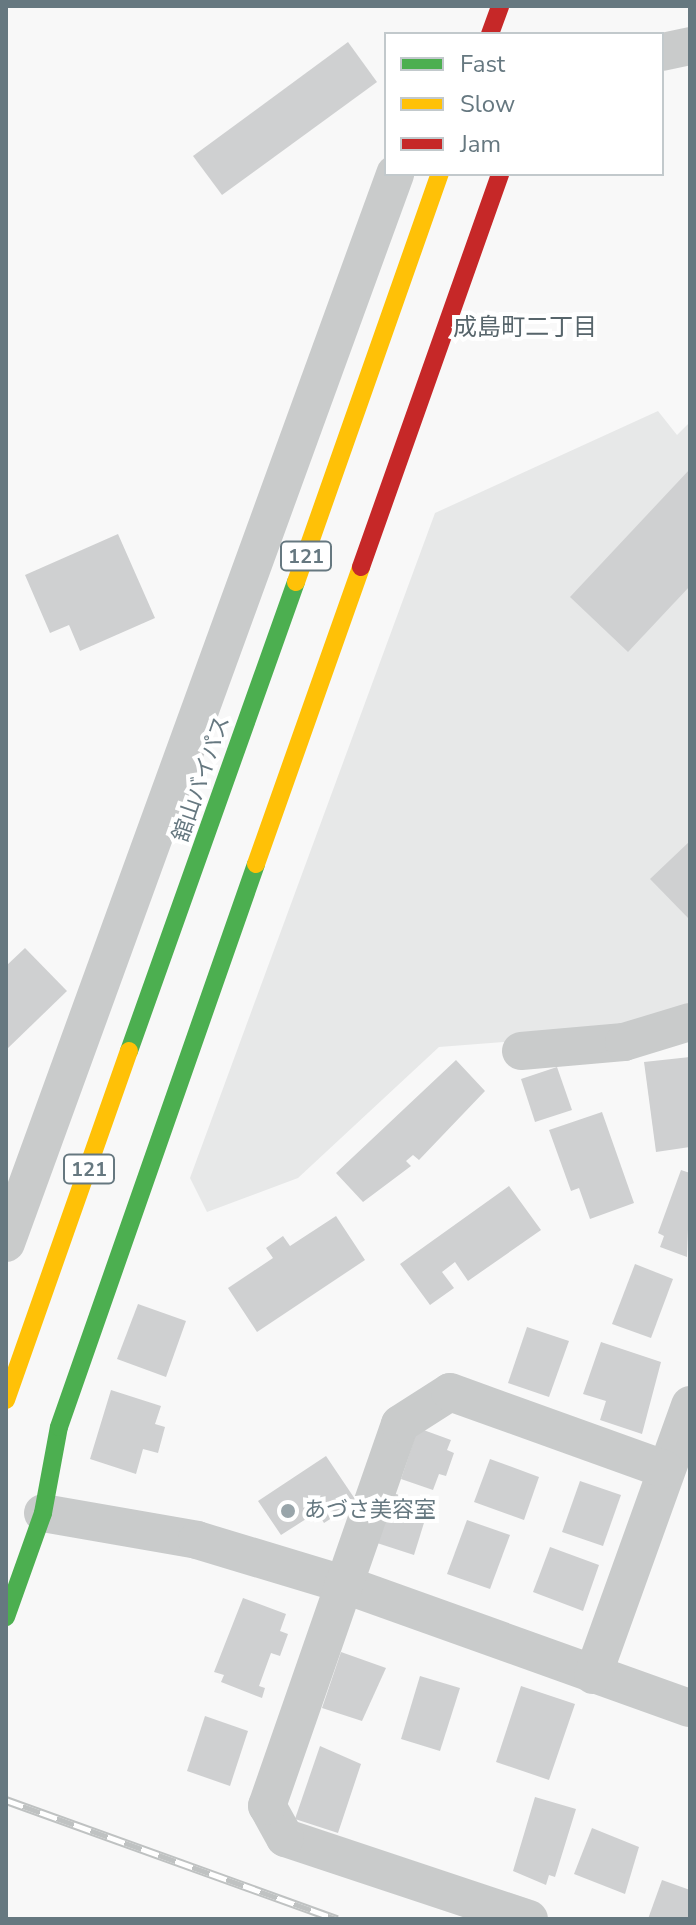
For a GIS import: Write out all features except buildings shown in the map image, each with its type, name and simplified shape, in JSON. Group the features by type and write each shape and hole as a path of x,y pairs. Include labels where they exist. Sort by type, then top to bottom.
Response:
{"main road":[{"path":"491,32 500,6"},
{"name":"舘山バイパス","path":"6,1400 439,176"},
{"path":"6,1617 43,1513 59,1427 118,1253 499,176"}],"street":[{"path":"664,52 690,46"},
{"path":"6,1243 394,176"},
{"path":"521,1051 624,1042 690,1022"},
{"path":"529,1919 285,1838 267,1806 400,1424 450,1392 664,1469"},
{"path":"593,1675 664,1469 690,1405"},
{"path":"43,1513 197,1540 343,1584 690,1708"}],"shaded area":[{"path":"658,411 677,435 690,422 690,1012 620,1033 439,1047 298,1178 207,1212 190,1178 435,513"}],"railway":[{"path":"6,1800 337,1919"}],"traffic: fast":[{"path":"129,1051 296,582"},
{"path":"6,1617 43,1513 59,1427 256,864"}],"traffic: slow":[{"path":"296,582 439,176"},
{"path":"256,864 361,567"},
{"path":"6,1400 129,1051"}],"traffic: jam":[{"path":"491,32 500,6"},
{"path":"361,567 499,176"}],"place":[{"name":"あづさ美容室","path":"288,1511"}],"district":[{"name":"成島町二丁目","path":"525,328"}]}
